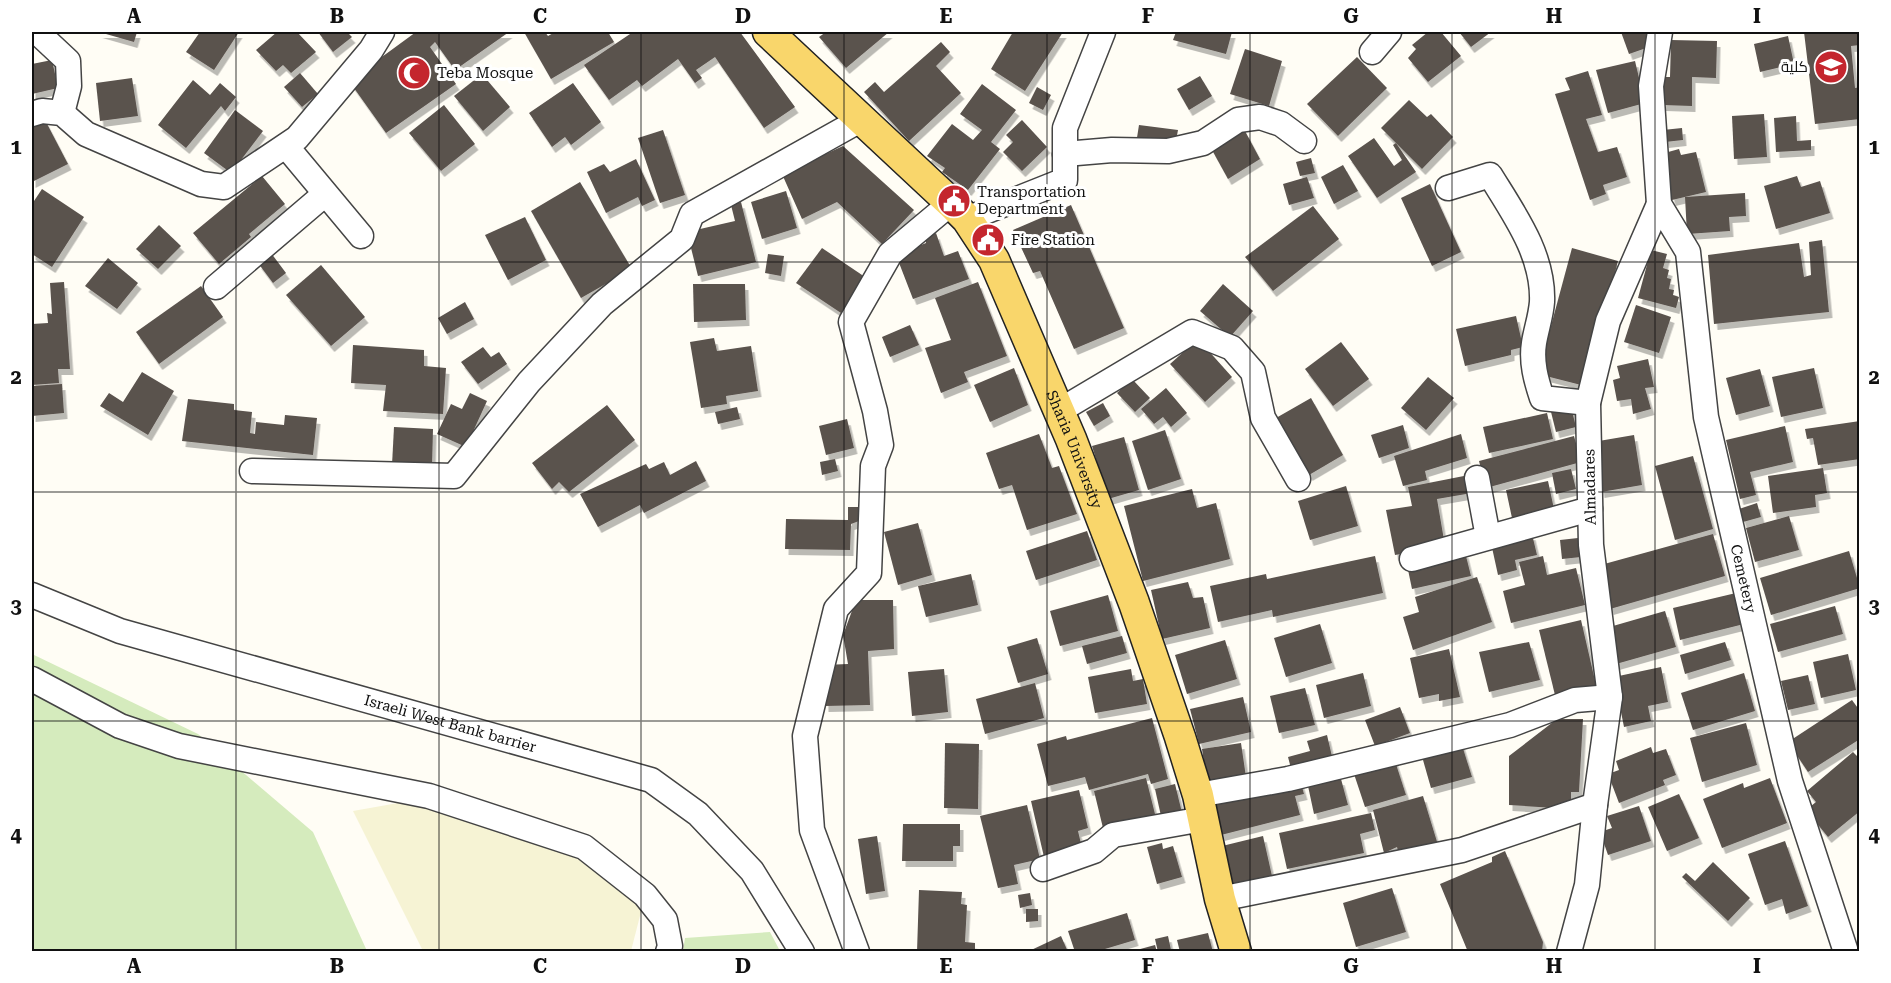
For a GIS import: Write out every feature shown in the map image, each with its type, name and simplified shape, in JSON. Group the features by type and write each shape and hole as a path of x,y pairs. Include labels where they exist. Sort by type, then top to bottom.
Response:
{"main road":[{"name":"Sharia University","path":"768,32 959,211 994,261 1059,411 1134,603 1201,807 1220,899 1236,951"}],"street":[{"path":"37,32 68,60 69,86 62,113"},
{"path":"32,114 42,111 62,113 86,134 201,184 224,187 297,138 371,50 382,32"},
{"path":"857,951 812,830 806,736 836,609 869,573 873,466 881,445 875,411 851,322 891,254 959,211 1065,180 1065,128 1103,32"},
{"path":"1372,52 1389,32"},
{"name":"Almadares","path":"1569,951 1587,885 1594,805 1610,697 1591,545 1588,403 1608,321 1659,204 1651,86 1660,32"},
{"path":"1065,154 1112,150 1168,151 1203,143 1238,120 1260,117 1281,124 1304,141"},
{"path":"252,471 454,476 529,382 596,311 682,239 692,214 862,119"},
{"path":"286,146 361,236"},
{"path":"1448,188 1490,175 1518,221 1540,268 1542,303 1533,346 1534,376 1542,398 1588,403"},
{"path":"216,287 326,194"},
{"name":"Cemetery","path":"1659,204 1688,252 1706,417 1790,782 1846,951"},
{"path":"1059,411 1192,332 1232,348 1253,372 1263,418 1298,479"},
{"path":"1477,478 1488,537"},
{"path":"1412,559 1590,509"},
{"name":"Israeli West Bank barrier","path":"32,595 120,631 651,780 698,814 752,871 802,951"},
{"path":"32,680 120,726 179,747 429,796 584,847 645,895 664,920 670,946 668,951"},
{"path":"1043,869 1094,851 1113,835 1288,779 1509,725 1575,700 1610,697"},
{"path":"1220,899 1462,850 1594,805"}],"shaded area":[{"path":"415,800 599,863 642,908 631,951 423,951 353,811"}],"green space":[{"path":"32,654 198,734 313,832 367,951 32,951"},
{"path":"770,932 780,951 683,951 685,938"}],"building":[{"path":"99,32 137,32 134,42"},
{"path":"200,32 239,32 214,70 186,52"},
{"path":"277,32 297,32 316,52 291,73 283,65 276,71 256,50"},
{"path":"318,32 347,32 352,37 333,52"},
{"path":"416,32 509,32 455,70 435,42 430,47 456,84 386,133 349,81"},
{"path":"524,32 545,32 548,36 555,32 608,32 614,42 551,79"},
{"path":"633,32 740,32 795,107 764,128 715,57 696,70 702,78 695,83 678,59 642,86 637,80 609,100 584,65"},
{"path":"826,32 889,32 846,68 819,37"},
{"path":"1013,32 1063,32 1025,91 991,69"},
{"path":"1176,32 1232,32 1226,54 1173,40"},
{"path":"1428,32 1441,32 1461,56 1428,82 1408,58 1416,49 1412,45"},
{"path":"1459,32 1491,32 1471,47"},
{"path":"1621,32 1647,32 1652,46 1629,54"},
{"name":"كلية","path":"1804,32 1860,32 1860,45 1851,46 1855,88 1860,87 1860,119 1815,124"},
{"path":"1788,36 1794,64 1760,72 1754,44"},
{"path":"1671,40 1717,41 1716,78 1692,77 1692,106 1662,105 1663,77 1670,77"},
{"path":"941,42 950,52 936,66 961,93 909,141 864,92 875,82 884,92"},
{"path":"1245,49 1282,61 1269,106 1230,94"},
{"path":"1357,57 1387,88 1338,136 1307,104"},
{"path":"52,60 58,88 32,94 32,64"},
{"path":"1635,61 1645,103 1608,113 1596,70"},
{"path":"1588,71 1602,115 1586,119 1598,152 1617,147 1627,177 1603,185 1606,194 1590,200 1555,94 1570,90 1565,78"},
{"path":"300,73 318,94 302,107 284,87"},
{"path":"482,74 510,107 483,131 454,96"},
{"path":"1200,76 1212,96 1189,110 1177,89"},
{"path":"132,78 138,116 100,121 96,83"},
{"path":"193,80 210,95 220,83 236,97 225,111 221,106 186,148 158,125"},
{"path":"573,83 601,122 571,145 565,137 552,147 529,113"},
{"path":"982,84 1016,110 991,142 1000,149 968,190 942,172 945,168 927,156 952,124 973,140 982,130 960,114"},
{"path":"1037,87 1051,95 1043,110 1029,103"},
{"path":"1409,100 1427,117 1431,114 1453,137 1422,169 1381,128"},
{"path":"444,105 475,144 441,171 409,133"},
{"path":"235,110 263,131 231,173 204,153"},
{"path":"1764,114 1767,157 1734,159 1732,116"},
{"path":"1796,116 1797,141 1811,140 1811,150 1776,152 1774,118"},
{"path":"45,120 68,164 32,182 32,126"},
{"path":"1022,120 1047,147 1022,171 1003,152 1013,142 1006,135"},
{"path":"1139,125 1178,130 1176,141 1136,144"},
{"path":"1682,128 1683,140 1665,142 1663,130"},
{"path":"663,130 685,195 660,203 638,138"},
{"path":"1245,131 1260,159 1228,179 1212,150"},
{"path":"1374,138 1394,166 1402,160 1393,145 1396,143 1416,172 1377,198 1348,156"},
{"path":"843,146 914,210 882,244 837,202 802,219 782,174"},
{"path":"1679,149 1681,155 1696,152 1706,192 1672,200 1661,154"},
{"path":"1311,158 1315,173 1300,176 1296,162"},
{"path":"636,159 655,200 642,206 638,197 606,213 587,172 604,164 610,172"},
{"path":"1343,165 1358,191 1334,204 1321,177"},
{"path":"262,176 285,204 249,234 251,237 219,264 193,233"},
{"path":"1797,176 1801,187 1820,181 1830,213 1776,229 1764,186"},
{"path":"1307,177 1314,198 1289,205 1283,184"},
{"path":"580,182 632,269 581,298 531,211"},
{"path":"1430,184 1461,252 1432,266 1401,198"},
{"path":"42,189 84,217 52,267 32,254 32,204"},
{"path":"786,191 797,228 762,239 751,202"},
{"path":"1745,193 1746,216 1729,217 1730,231 1687,234 1685,197"},
{"path":"741,202 756,262 698,276 687,232 735,221 731,205"},
{"path":"1071,205 1124,328 1074,349 1040,271 1033,273 1013,230"},
{"path":"1313,206 1339,239 1273,291 1245,257"},
{"path":"525,217 546,260 508,280 485,235"},
{"path":"159,225 181,246 158,269 136,249"},
{"path":"936,233 944,256 958,251 969,279 913,299 896,255 926,243 925,238"},
{"path":"1822,240 1829,312 1714,324 1708,255 1799,243 1804,277 1811,275 1809,242"},
{"path":"822,248 868,279 844,315 796,283"},
{"path":"1572,248 1618,261 1585,386 1538,374"},
{"path":"1651,250 1667,254 1663,268 1669,270 1667,278 1671,279 1669,289 1674,290 1673,295 1679,297 1676,308 1638,298"},
{"path":"271,253 286,273 273,283 258,263"},
{"path":"768,254 784,256 781,276 765,273"},
{"path":"108,258 138,283 117,309 85,286"},
{"path":"321,265 365,317 331,346 286,295"},
{"path":"64,282 70,369 58,369 59,383 32,385 32,324 48,323 47,313 52,314 50,283"},
{"path":"978,282 1007,356 964,372 968,382 941,393 925,348 951,340 935,298"},
{"path":"693,284 745,284 746,320 694,322"},
{"path":"1223,284 1253,311 1230,337 1200,311"},
{"path":"201,286 223,317 159,364 136,332"},
{"path":"465,302 474,319 447,334 438,318"},
{"path":"1636,305 1671,317 1659,353 1624,342"},
{"path":"1516,316 1523,347 1511,350 1511,355 1465,366 1456,329"},
{"path":"910,325 919,345 890,357 882,337"},
{"path":"714,338 717,351 751,346 758,391 726,396 727,404 701,408 690,342"},
{"path":"1198,339 1232,377 1205,402 1170,364"},
{"path":"1341,342 1369,379 1333,406 1305,369"},
{"path":"353,345 424,350 424,366 446,368 443,414 383,411 386,385 351,383"},
{"path":"483,347 491,357 499,352 507,364 478,384 461,362"},
{"path":"1648,359 1654,387 1645,388 1651,409 1633,414 1631,399 1617,401 1613,380 1620,378 1617,366"},
{"path":"1014,368 1028,405 990,422 974,385"},
{"path":"1814,368 1823,408 1781,417 1772,377"},
{"path":"1760,369 1770,406 1736,415 1726,378"},
{"path":"142,372 174,391 148,435 100,406 109,393 123,402"},
{"path":"1428,377 1454,398 1426,430 1401,408"},
{"path":"1132,379 1150,398 1135,412 1117,393"},
{"path":"62,384 64,413 32,416 32,386"},
{"path":"1166,388 1187,413 1171,427 1163,417 1154,424 1141,409"},
{"path":"470,393 487,401 466,447 437,434 451,404 462,409"},
{"path":"1311,398 1343,455 1309,475 1276,418"},
{"path":"188,399 234,404 234,410 252,412 250,433 255,434 256,422 284,425 285,415 317,418 313,455 182,441"},
{"path":"1103,403 1110,416 1094,426 1086,412"},
{"path":"607,405 635,440 569,492 559,482 552,489 532,463"},
{"path":"737,407 740,419 718,424 715,412"},
{"path":"1571,407 1576,427 1556,432 1551,412"},
{"path":"1547,413 1553,439 1489,453 1483,427"},
{"path":"847,419 854,448 826,455 819,426"},
{"path":"1860,421 1860,459 1818,465 1813,438 1807,439 1805,429"},
{"path":"1403,425 1409,448 1379,458 1371,435"},
{"path":"1785,426 1793,462 1750,472 1756,495 1740,499 1726,440"},
{"path":"394,427 433,429 432,467 392,465"},
{"path":"1165,430 1181,479 1148,490 1132,441"},
{"path":"1039,434 1052,468 1059,466 1077,514 1027,530 1012,485 999,489 986,453"},
{"path":"1461,434 1467,458 1425,471 1427,480 1403,486 1394,456"},
{"path":"1634,435 1642,485 1601,492 1593,442"},
{"path":"1574,436 1581,462 1486,488 1479,461"},
{"path":"1124,437 1139,490 1108,499 1092,446"},
{"path":"1693,456 1713,529 1675,540 1655,466"},
{"path":"835,459 838,471 822,475 820,462"},
{"path":"696,461 706,481 644,513 640,505 598,527 580,494 646,464 649,469 664,462 670,475"},
{"path":"1823,468 1827,493 1815,495 1816,507 1773,513 1768,476"},
{"path":"1571,469 1576,489 1556,494 1552,473"},
{"path":"1469,475 1472,493 1437,499 1445,546 1395,555 1386,510 1412,506 1408,487"},
{"path":"1548,481 1554,509 1512,518 1506,490"},
{"path":"1346,486 1358,526 1310,540 1298,501"},
{"path":"1192,489 1197,508 1216,503 1230,559 1143,581 1124,506"},
{"path":"1757,503 1761,517 1743,522 1739,509"},
{"path":"848,507 860,507 859,521 851,524 850,550 785,549 786,519 848,520"},
{"path":"1789,516 1799,550 1755,562 1746,528"},
{"path":"918,523 932,575 898,585 884,532"},
{"path":"1087,531 1097,560 1036,580 1026,551"},
{"path":"1532,534 1537,555 1515,560 1517,570 1498,575 1491,543"},
{"path":"1713,534 1725,576 1610,609 1597,566"},
{"path":"1578,538 1581,557 1562,559 1560,540"},
{"path":"1849,551 1860,588 1771,615 1760,578"},
{"path":"1465,552 1471,576 1412,589 1407,565"},
{"path":"1375,556 1383,593 1273,617 1272,610 1218,622 1210,586 1266,574 1267,579"},
{"path":"1543,556 1547,575 1576,568 1585,605 1511,623 1503,591 1525,585 1519,562"},
{"path":"971,574 978,605 926,617 918,586"},
{"path":"1477,577 1492,622 1413,650 1403,617 1419,612 1415,597"},
{"path":"1188,582 1193,598 1203,597 1210,628 1162,639 1151,590"},
{"path":"1736,593 1744,624 1680,640 1673,608"},
{"path":"1108,595 1118,631 1060,646 1050,611"},
{"path":"856,600 893,600 894,649 868,651 870,705 825,706 824,665 848,664 843,635"},
{"path":"1835,606 1843,634 1778,652 1770,624"},
{"path":"1665,611 1676,647 1616,664 1606,628"},
{"path":"1581,620 1596,685 1555,695 1539,630"},
{"path":"1320,624 1332,663 1286,677 1274,638"},
{"path":"1122,636 1127,653 1087,664 1082,646"},
{"path":"1037,638 1048,674 1018,683 1007,647"},
{"path":"1225,640 1237,679 1187,694 1175,655"},
{"path":"1529,642 1540,680 1489,692 1479,652"},
{"path":"1725,642 1731,660 1685,674 1680,655"},
{"path":"1449,649 1460,697 1439,701 1439,694 1419,698 1410,658"},
{"path":"1848,654 1856,690 1821,698 1813,662"},
{"path":"1661,667 1668,702 1648,706 1651,721 1624,727 1614,677"},
{"path":"944,669 948,712 912,716 908,672"},
{"path":"1131,669 1133,681 1143,679 1147,704 1095,713 1088,677"},
{"path":"1363,673 1371,706 1324,718 1316,685"},
{"path":"1744,673 1755,711 1693,730 1681,693"},
{"path":"1808,675 1815,704 1788,710 1781,681"},
{"path":"1035,683 1044,718 985,734 976,699"},
{"path":"1305,688 1315,725 1279,733 1270,696"},
{"path":"1243,697 1251,732 1199,744 1190,709"},
{"path":"1852,700 1860,711 1860,739 1808,772 1788,742"},
{"path":"1400,707 1410,733 1375,746 1365,720"},
{"path":"1152,718 1168,779 1151,784 1148,774 1089,790 1085,777 1048,786 1037,744 1066,736 1067,740"},
{"path":"1557,719 1583,719 1579,792 1571,792 1571,809 1509,805 1509,756"},
{"path":"1746,723 1757,765 1702,782 1690,738"},
{"path":"1327,735 1334,765 1293,776 1288,757 1310,751 1307,741"},
{"path":"1461,742 1472,777 1431,788 1421,753"},
{"path":"945,743 979,744 978,809 944,808"},
{"path":"1241,743 1246,777 1207,783 1202,749"},
{"path":"1651,747 1653,753 1666,749 1676,775 1663,780 1665,785 1619,803 1608,774 1619,770 1616,761"},
{"path":"1853,752 1860,759 1860,811 1828,837 1806,810 1816,802 1807,791"},
{"path":"1394,758 1406,795 1365,807 1353,771"},
{"path":"1146,778 1157,822 1123,823 1103,828 1094,791"},
{"path":"1770,778 1787,823 1722,848 1703,799 1743,783 1744,788"},
{"path":"1341,779 1348,805 1314,814 1308,786"},
{"path":"1300,780 1304,794 1295,796 1300,815 1221,835 1212,801"},
{"path":"1175,784 1184,821 1163,825 1155,789"},
{"path":"1079,790 1088,828 1078,831 1082,848 1044,857 1031,801"},
{"path":"1679,794 1699,838 1667,851 1648,807"},
{"path":"1423,796 1438,845 1399,855 1397,847 1384,853 1373,810"},
{"path":"1027,805 1040,859 1014,865 1018,884 998,888 980,816"},
{"path":"1639,806 1651,841 1608,855 1600,832 1612,828 1607,816"},
{"path":"1371,813 1375,830 1360,834 1364,853 1287,869 1279,833"},
{"path":"903,824 960,824 960,846 953,846 953,861 902,861"},
{"path":"877,836 885,891 866,894 858,839"},
{"path":"1263,836 1272,876 1227,887 1218,847"},
{"path":"1785,841 1808,906 1786,914 1782,899 1765,905 1748,854"},
{"path":"1162,843 1163,849 1173,846 1182,877 1157,884 1147,847"},
{"path":"1505,851 1543,942 1542,952 1468,952 1440,884 1492,862 1492,857"},
{"path":"1713,862 1750,898 1728,921 1682,877 1686,873 1695,881"},
{"path":"1392,888 1406,932 1356,947 1343,903"},
{"path":"919,890 962,892 961,904 967,905 965,942 975,943 975,952 917,952"},
{"path":"1030,893 1032,905 1020,908 1018,895"},
{"path":"1026,909 1038,909 1038,921 1026,922"},
{"path":"1127,913 1135,940 1095,952 1075,952 1068,931"},
{"path":"1208,933 1213,952 1180,952 1177,940"},
{"path":"1061,936 1068,952 1027,952"},
{"path":"1168,936 1171,950 1158,952 1155,939"},
{"path":"1155,945 1157,952 1133,952 1133,951"}],"place":[{"name":"كلية","path":"1831,67"},
{"name":"Teba Mosque","path":"414,73"},
{"name":"Transportation Department","path":"954,201"},
{"name":"Fire Station","path":"988,240"}]}
